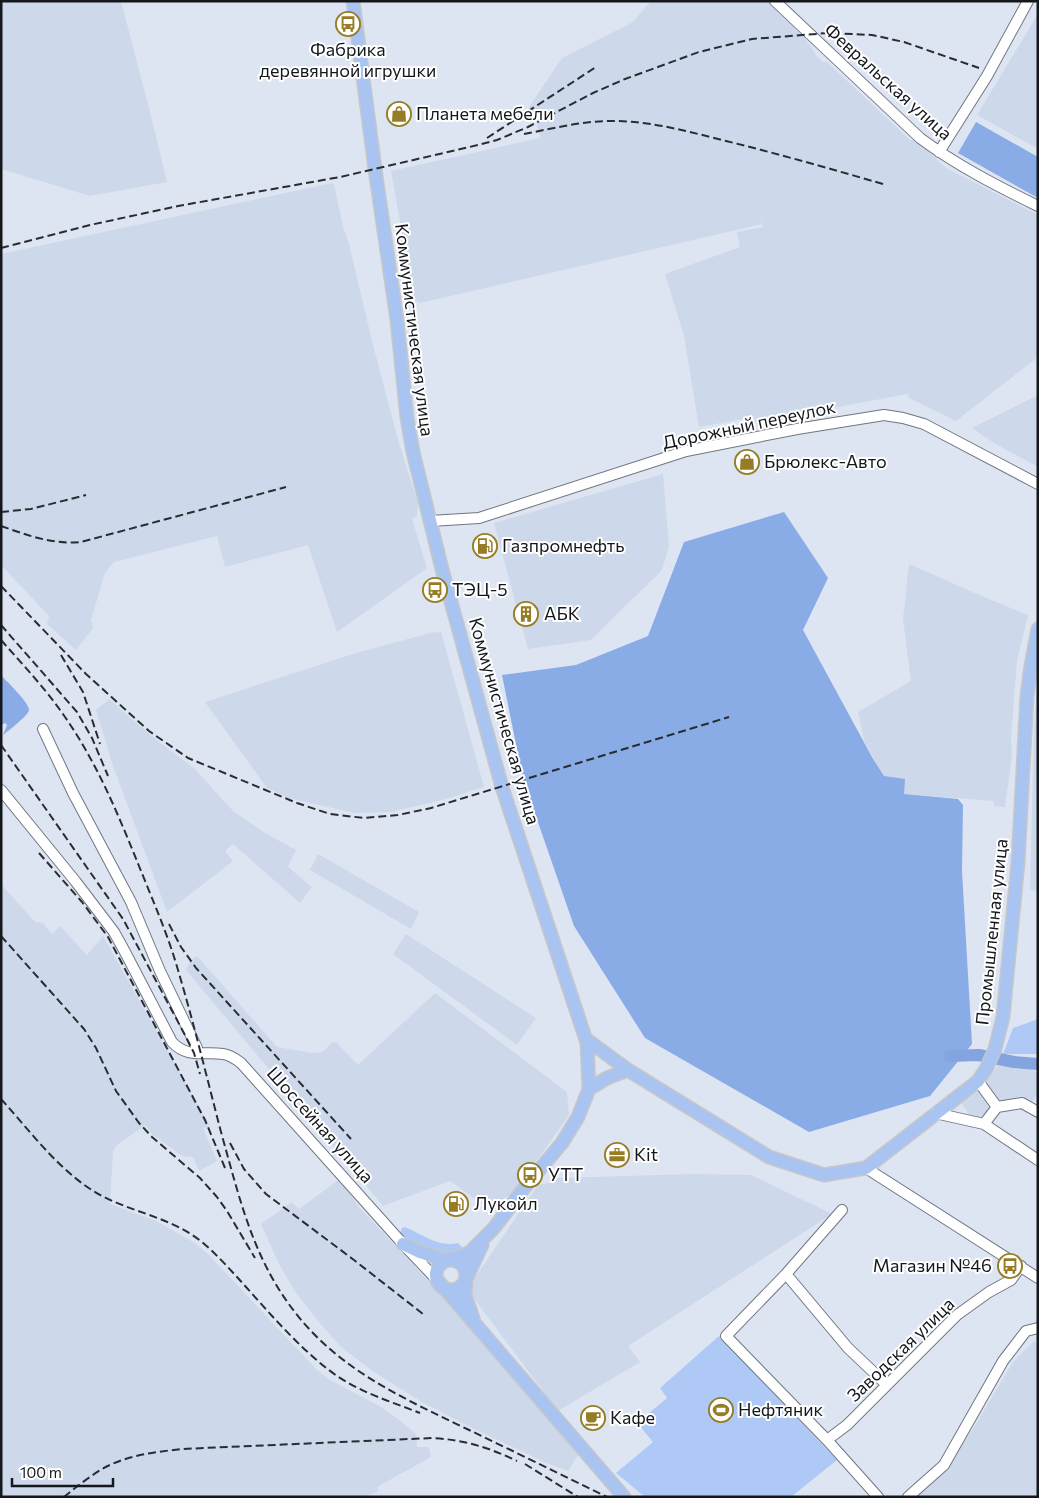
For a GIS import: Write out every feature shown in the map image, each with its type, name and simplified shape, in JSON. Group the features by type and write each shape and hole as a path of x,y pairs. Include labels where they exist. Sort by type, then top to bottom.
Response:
{"main road":[{"name":"Коммунистическая улица","path":"353,1 377,187 397,320 410,437 430,521 505,794 586,1039 589,1089"},
{"name":"Промышленная улица","path":"628,1070 769,1158 824,1175 866,1168 978,1080 987,1068 995,1049 1006,996 1018,862 1027,696 1038,629"},
{"path":"586,1039 628,1070"},
{"path":"603,1053 612,1060 612,1072 607,1078 598,1078 589,1070 588,1066 594,1055 603,1053"},
{"path":"485,1238 461,1286 455,1289 448,1289 438,1282 437,1270 446,1260 470,1252 485,1238 562,1143 578,1116 589,1089 607,1078 628,1070"},
{"path":"403,1244 420,1252 446,1260 458,1261 462,1265 465,1270 466,1279 465,1295 474,1322"},
{"name":"Шоссейная улица","path":"438,1282 624,1497"}],"street":[{"name":"Февральская улица","path":"775,1 920,138 939,152 983,178 1038,206"},
{"path":"939,152 987,76 1028,1"},
{"name":"Дорожный переулок","path":"430,521 479,518 686,451 797,429 884,415 924,424 1038,484"},
{"path":"43,729 73,793 130,902 160,971 197,1048"},
{"name":"Шоссейная улица","path":"1,790 114,932 172,1042 188,1052 224,1054 241,1063 438,1282"},
{"path":"978,1080 997,1107"},
{"path":"984,1124 997,1107 1022,1103 1038,1112"},
{"path":"935,1113 984,1124 1038,1160"},
{"path":"866,1168 1037,1276"},
{"path":"842,1210 786,1274 726,1336 827,1440 878,1497"},
{"name":"Заводская улица","path":"827,1440 847,1425 957,1315 989,1292 1011,1280 1021,1266"},
{"path":"786,1274 848,1348 887,1384"},
{"path":"908,1497 944,1465 1003,1360 1026,1331 1038,1328"}],"shaded area":[{"path":"1,1 121,1 167,182 90,196 1,169"},
{"path":"651,1 767,1 805,38 818,58 823,62 827,62 910,140 915,139 946,168 1038,215 1038,357 956,421 909,398 908,394 755,422 754,417 699,427 684,336 665,274 740,247 737,232 763,227 756,192 762,224 420,303 414,300 391,171 540,138 536,120 556,108 536,119 529,107 562,58 633,22"},
{"path":"1038,14 1038,149 977,115"},
{"path":"976,122 1038,157 1038,198 958,153"},
{"path":"334,184 343,227 349,244 399,443 418,503 417,516 412,519 427,568 337,632 308,545 225,567 217,536 114,562 105,573 91,620 93,628 76,650 47,624 49,616 1,565 1,254"},
{"path":"1038,395 1038,467 994,443 972,428"},
{"path":"663,474 669,546 662,570 591,640 528,649 494,523"},
{"path":"784,512 828,578 803,630 872,757 884,776 905,779 904,794 958,799 963,805 962,871 972,1044 930,1096 809,1132 645,1038 574,926 523,779 502,675 576,665 648,636 684,542"},
{"path":"909,564 1028,615 1017,661 1011,737 1012,755 1005,807 994,806 994,801 904,794 884,776 864,741 858,712 911,681 903,619"},
{"path":"441,632 484,787 442,800 391,812 354,813 289,798 267,788 205,702 353,654 430,633"},
{"path":"1,675 22,697 29,710 22,719 3,735 7,725 5,723 1,725"},
{"path":"1038,677 1038,891 1030,890 1034,726"},
{"path":"109,699 154,738 195,769 233,811 265,833 296,850 288,867 312,887 300,903 233,844 225,851 233,861 167,912 113,766 96,710"},
{"path":"318,854 419,912 411,929 310,870"},
{"path":"1,884 35,922 43,923 52,934 60,926 87,955 103,936 210,1126 203,1128 217,1161 199,1171 193,1157 182,1156 152,1134 145,1125 116,1146 113,1152 110,1204 156,1221 193,1242 208,1254 317,1370 330,1380 383,1408 398,1419 416,1434 417,1447 429,1447 431,1457 377,1487 378,1491 365,1497 1,1497"},
{"path":"406,934 536,1018 517,1045 393,954"},
{"path":"197,956 277,1047 312,1053 322,1052 333,1042 337,1043 358,1065 435,993 567,1092 569,1115 510,1195 488,1208 450,1181 383,1206 186,970 190,961"},
{"path":"1038,1019 1038,1054 1003,1054 1013,1028"},
{"path":"999,1064 1030,1068 1038,1073 1038,1093 1030,1106 997,1104 974,1121 961,1103 979,1090"},
{"path":"694,1174 751,1175 832,1214 628,1346 640,1362 558,1411 467,1289 538,1185 558,1178"},
{"path":"340,1179 358,1206 482,1338 578,1455 568,1471 544,1462 472,1428 422,1402 374,1372 341,1347 296,1293 279,1264 261,1224 292,1202 299,1209"},
{"path":"405,1227 431,1240 444,1244 458,1243 463,1248 460,1252 448,1257 409,1243 400,1233 402,1228"},
{"name":"Нефтяник","path":"719,1336 837,1460 791,1497 645,1497 616,1473 653,1442 637,1423 667,1398 660,1388"},
{"path":"1034,1341 1038,1344 1038,1497 917,1497 941,1475 971,1432 1013,1362"}],"waterway":[{"path":"949,1056 979,1055 1014,1062 1038,1064"}],"railway":[{"path":"1,248 90,225 178,206 340,177 497,140 528,127 593,93 625,79 699,52 752,39 828,33 872,35 904,42 979,68"},
{"path":"487,138 596,67"},
{"path":"524,134 594,122 645,123 746,146 883,184"},
{"path":"1,526 50,541 81,542 286,487"},
{"path":"1,512 31,509 86,495"},
{"path":"1,586 86,674 149,731 188,758 297,803 330,814 364,818 398,815 431,808 729,717"},
{"path":"1,625 77,712 92,738 108,776"},
{"path":"1,640 42,687 77,734 115,808 174,957 244,1213 264,1263 293,1310 329,1348 346,1362 385,1387 425,1409 607,1497"},
{"path":"61,655 83,692 100,744"},
{"path":"1,745 123,919 194,1053 200,1074"},
{"path":"39,853 82,902 108,937 205,1120 225,1168"},
{"path":"169,924 181,947 196,968 351,1139"},
{"path":"1,936 84,1029 96,1048 116,1091 139,1123 152,1137 200,1178 217,1197 255,1258"},
{"path":"1,1099 60,1165 87,1187 115,1202 166,1221 202,1242 225,1264 297,1342 337,1376 367,1392 420,1413"},
{"path":"230,1143 244,1169 266,1194 423,1314"},
{"path":"64,1497 92,1475 121,1460 162,1451 182,1449 433,1438 455,1440 476,1445 517,1461"},
{"path":"525,1464 578,1497"}],"place":[{"name":"Фабрика деревянной игрушки","path":"348,24"},
{"name":"Планета мебели","path":"399,114"},
{"name":"Брюлекс-Авто","path":"747,462"},
{"name":"Газпромнефть","path":"485,546"},
{"name":"ТЭЦ-5","path":"435,590"},
{"name":"АБК","path":"526,614"},
{"name":"Kit","path":"617,1155"},
{"name":"УТТ","path":"530,1175"},
{"name":"Лукойл","path":"456,1204"},
{"name":"Магазин №46","path":"1010,1266"},
{"name":"Нефтяник","path":"721,1410"},
{"name":"Кафе","path":"593,1418"}]}
